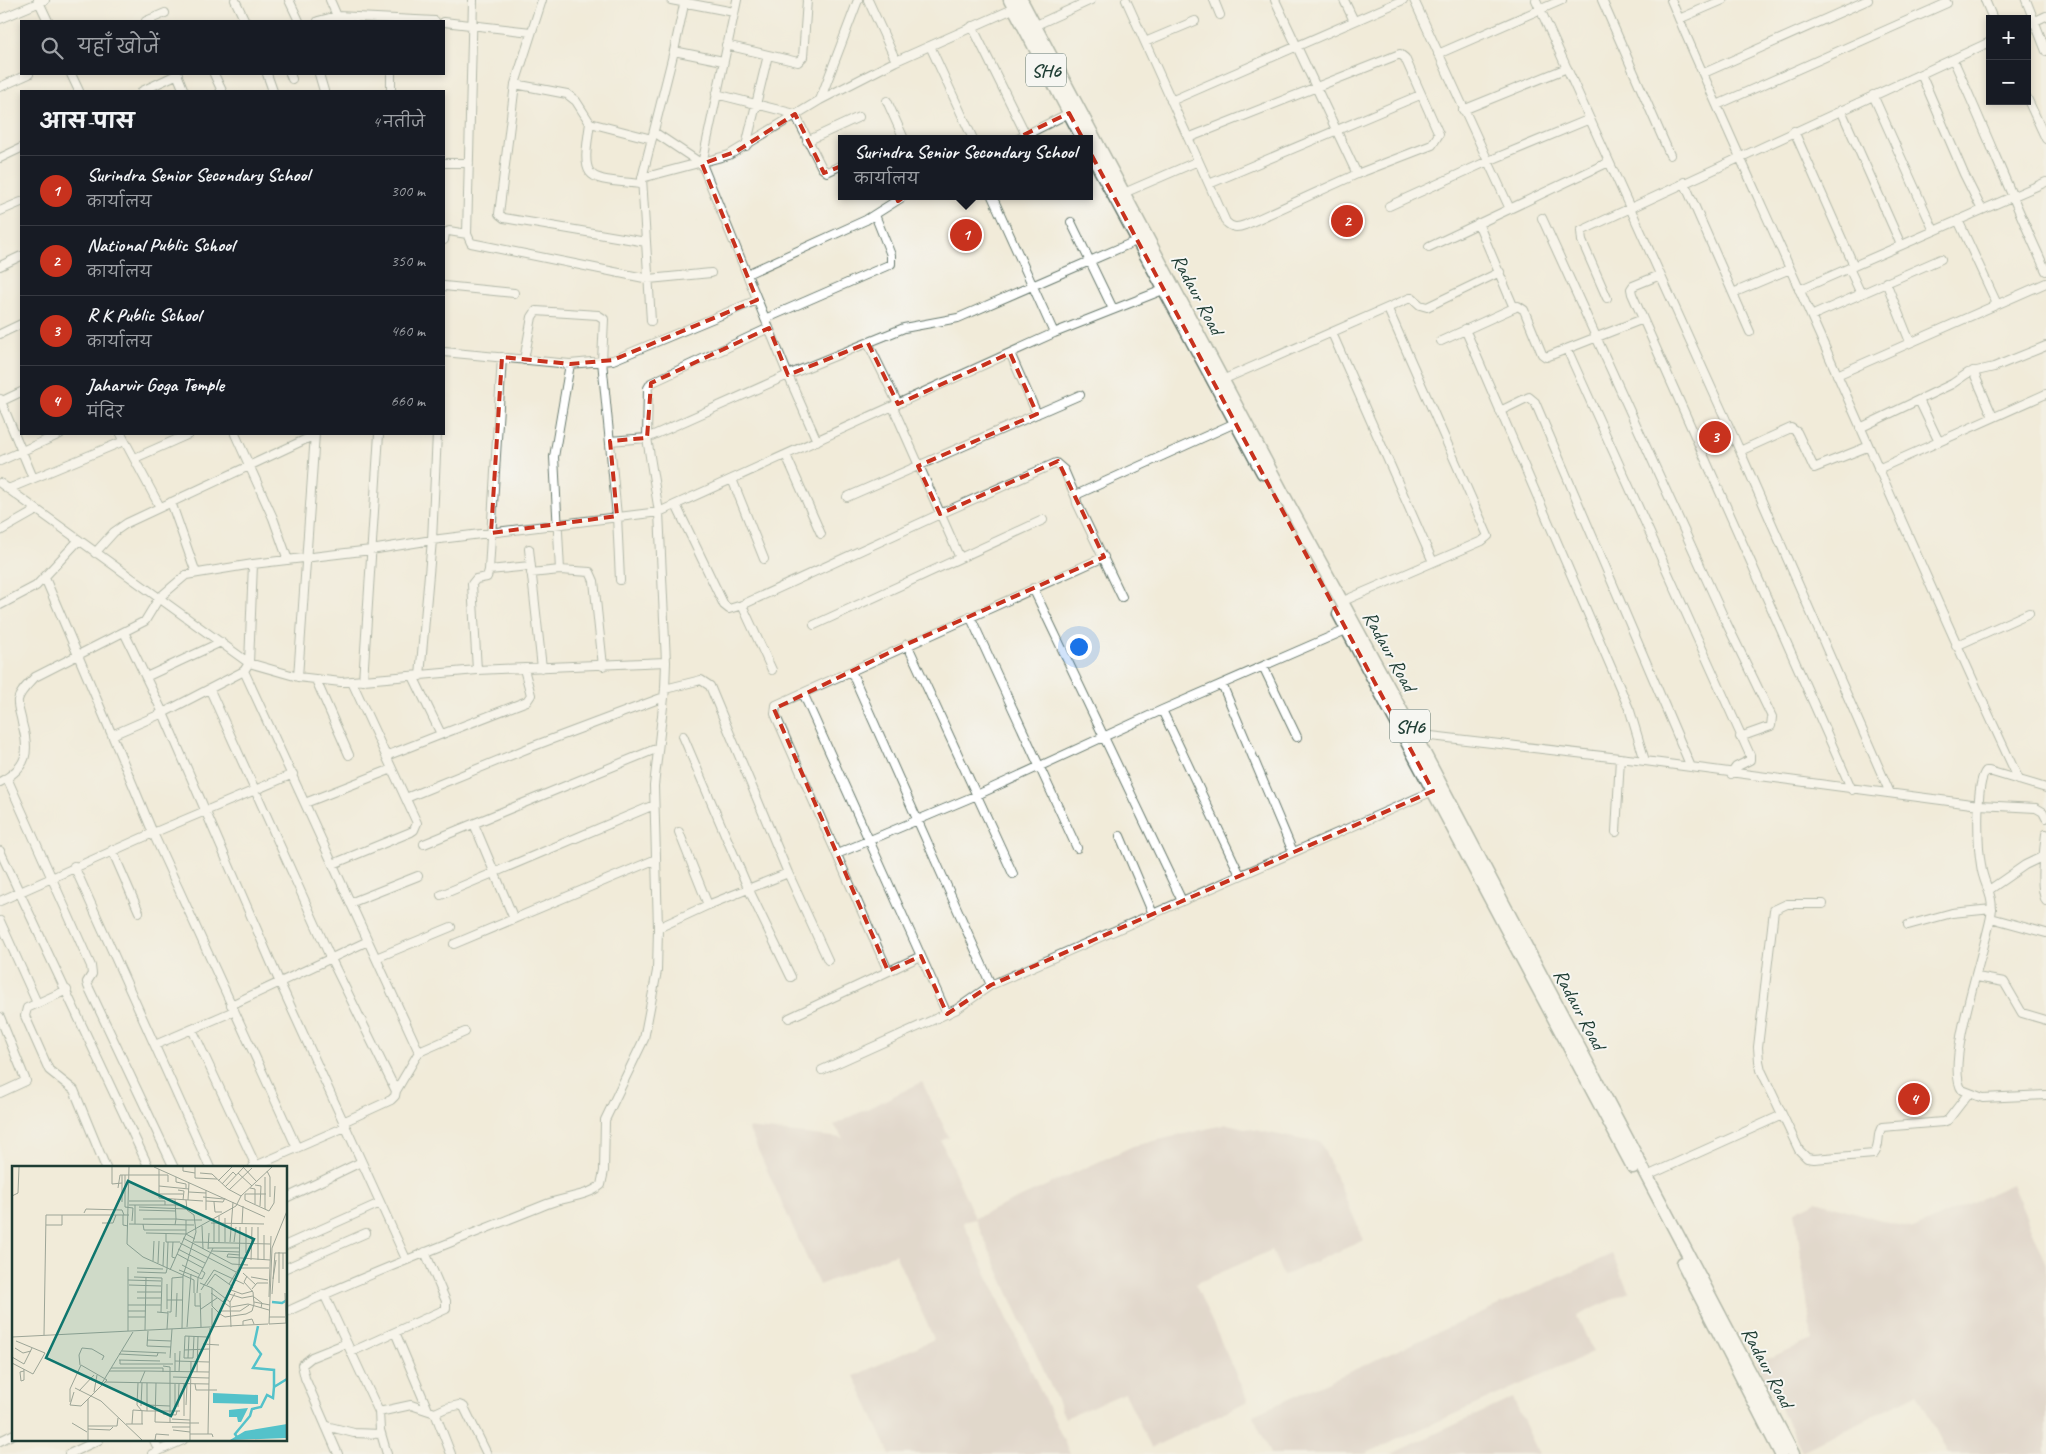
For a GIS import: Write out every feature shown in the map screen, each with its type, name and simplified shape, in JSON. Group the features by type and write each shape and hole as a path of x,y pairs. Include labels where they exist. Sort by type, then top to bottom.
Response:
{"main road":[{"name":"Radaur Road","path":"1016,3 1034,26 1093,135"},
{"name":"SH6","path":"1016,3 1081,135"},
{"name":"Radaur Road","path":"1093,135 1124,193 1218,382 1235,423 1662,1220 1705,1309 1781,1454"},
{"name":"Radaur Road","path":"1093,158 1163,290 1218,382 1414,734 1793,1454"}],"street":[{"path":"235,0 245,20"},
{"path":"289,0 298,20"},
{"path":"330,0 337,16"},
{"path":"473,0 467,234 471,243 649,279 711,273"},
{"path":"542,0 515,84 499,210 501,216 646,242"},
{"path":"671,0 734,12"},
{"path":"737,0 702,164 788,375 818,441"},
{"path":"726,45 794,63 801,60 803,57 807,0"},
{"path":"820,100 858,0"},
{"path":"868,0 896,61"},
{"path":"1034,26 1092,0"},
{"path":"1126,0 1198,161 1226,222 1234,228 1357,174 1435,143 1439,134 1405,58 1400,54 1315,86 1188,138"},
{"path":"1214,0 1220,15"},
{"path":"1275,0 1357,174"},
{"path":"1344,0 1354,21"},
{"path":"1171,101 1403,0"},
{"path":"1414,0 1486,162 1510,209"},
{"path":"1536,0 1740,451 1890,793"},
{"path":"1438,54 1562,0"},
{"path":"1602,0 1670,155"},
{"path":"1671,0 1867,447 2018,780"},
{"path":"1679,20 1722,0"},
{"path":"1704,73 1868,0"},
{"path":"1985,0 1991,15"},
{"path":"2026,0 2029,15"},
{"path":"0,20 41,1 48,20"},
{"path":"651,321 642,181 674,51 684,1"},
{"path":"515,84 567,94 576,101 590,123 585,158 592,175 606,180 642,181 729,155 820,100 1016,3"},
{"path":"1717,105 1947,3"},
{"path":"148,20 165,13"},
{"path":"322,20 337,16 413,20"},
{"path":"2046,16 2031,24 2046,51"},
{"path":"1145,42 1195,20"},
{"path":"445,22 531,32"},
{"path":"972,26 1026,135 1069,113"},
{"path":"1607,298 1580,234 1581,231 1986,44"},
{"path":"930,46 971,135"},
{"path":"674,51 723,60"},
{"path":"746,146 768,55"},
{"path":"1953,59 2046,271"},
{"path":"1463,110 1567,68"},
{"path":"1922,74 1964,174 1982,210"},
{"path":"0,87 27,75"},
{"path":"71,75 79,90"},
{"path":"146,90 176,75"},
{"path":"178,75 184,90"},
{"path":"214,75 222,90"},
{"path":"267,75 273,90"},
{"path":"319,75 324,90"},
{"path":"390,90 391,75"},
{"path":"716,94 795,114 824,171 838,166"},
{"path":"1209,184 1420,95"},
{"path":"1873,95 1934,231"},
{"path":"887,101 902,135"},
{"path":"2031,105 2044,128 2046,139"},
{"path":"1841,110 1901,246"},
{"path":"808,140 859,117"},
{"path":"1389,206 1486,162 1590,120"},
{"path":"590,123 653,136 702,164"},
{"path":"1794,131 1852,267 1861,294"},
{"path":"0,158 20,148"},
{"path":"1124,193 1198,161"},
{"path":"1429,247 1609,162"},
{"path":"445,163 469,163"},
{"path":"1684,182 1750,332"},
{"path":"1799,290 2046,182"},
{"path":"747,274 875,215 896,200"},
{"path":"994,200 1054,333"},
{"path":"0,211 20,202"},
{"path":"765,319 891,264 891,255 875,215"},
{"path":"1542,218 1597,335 1724,618 1772,716 1771,726 1740,737"},
{"path":"1958,220 1997,304"},
{"path":"1071,222 1112,309"},
{"path":"1478,223 1514,308"},
{"path":"445,234 449,231 467,234"},
{"path":"610,440 647,438 788,375 913,325 950,321 1136,240"},
{"path":"0,266 20,256"},
{"path":"1811,316 1941,259"},
{"path":"1733,293 1790,269"},
{"path":"1218,382 1412,298 1420,305 1427,306 1500,272"},
{"path":"1660,275 1631,289 1852,790"},
{"path":"1886,282 1910,342"},
{"path":"1837,375 2046,283"},
{"path":"445,286 514,293"},
{"path":"173,1166 88,986 88,978 92,974 91,966 3,780 20,767 27,755 27,744 18,708 18,700 22,691 35,678 144,620 159,598 179,580 196,573 432,540 659,512 676,506 1054,333 1163,290"},
{"path":"445,352 570,364 602,361 623,357 757,300"},
{"path":"1441,341 1518,306 1524,310 1544,357 1597,335 1643,319"},
{"path":"1341,602 1482,541 1488,536 1388,308"},
{"path":"524,360 533,313 540,310 602,316 606,324 602,361 617,516 620,580"},
{"path":"0,334 20,324"},
{"path":"288,1311 406,1259 560,1199 589,1193 601,1185 604,1171 605,1120 640,1051 650,1019 657,971 658,928 654,860 654,805 658,748 665,693 666,662 659,512 647,438 647,396 651,383 769,328"},
{"path":"1465,329 1630,711 1645,761"},
{"path":"1332,333 1433,562"},
{"path":"868,343 918,466 960,558"},
{"path":"1860,428 1952,384 1973,371 1994,367 2046,346"},
{"path":"1567,349 1740,737 1750,755 1750,760 1736,767 1731,774"},
{"path":"1010,353 1038,414"},
{"path":"477,670 472,584 476,579 486,577 489,570 502,357"},
{"path":"560,570 556,526 554,457 570,364"},
{"path":"1973,371 1993,418"},
{"path":"20,392 0,401 33,478"},
{"path":"1878,469 2046,394"},
{"path":"847,497 1080,395"},
{"path":"1500,411 1529,397 1535,402 1691,767"},
{"path":"1919,400 1939,442"},
{"path":"1076,498 1083,491 1235,423"},
{"path":"1740,451 1791,428 1797,432 1814,468 1867,447"},
{"path":"0,461 58,435"},
{"path":"135,458 187,435"},
{"path":"235,435 273,518 288,560"},
{"path":"95,553 120,527 313,435"},
{"path":"298,677 315,435"},
{"path":"364,681 379,435"},
{"path":"437,435 432,540 417,676 441,734"},
{"path":"8,489 122,437 160,507"},
{"path":"786,455 821,534"},
{"path":"676,506 724,605 729,610 742,606 940,514 1056,463 1064,470 1122,597"},
{"path":"732,479 764,559"},
{"path":"0,483 249,663 298,677 352,682 477,670 666,662"},
{"path":"171,502 196,573"},
{"path":"0,531 37,510"},
{"path":"814,626 1043,520"},
{"path":"0,605 29,591 45,578 79,540"},
{"path":"529,549 542,668"},
{"path":"888,970 774,709 776,705 907,644 1104,557"},
{"path":"112,735 163,713 244,671 249,663 253,564"},
{"path":"489,570 586,570 593,576 603,666"},
{"path":"45,578 152,833 297,1148"},
{"path":"1033,588 1182,901"},
{"path":"742,606 772,670"},
{"path":"1956,646 2029,613"},
{"path":"970,616 1077,848"},
{"path":"837,854 1040,767 1162,710 1346,630"},
{"path":"124,632 163,713 280,982 406,1259"},
{"path":"146,677 221,642"},
{"path":"907,644 978,794 1013,874"},
{"path":"1263,666 1297,738"},
{"path":"386,756 527,701 531,695 524,669"},
{"path":"244,671 293,774 332,864 419,1052"},
{"path":"851,671 991,985"},
{"path":"316,680 349,755"},
{"path":"406,798 701,680 710,686 788,873 828,960"},
{"path":"332,864 414,830 416,823 352,682"},
{"path":"1222,684 1293,852"},
{"path":"210,690 330,959 396,1091"},
{"path":"803,693 947,1014"},
{"path":"1162,710 1240,875"},
{"path":"1414,734 1645,761 1852,790 1979,805 2036,808 2043,812 2046,818"},
{"path":"683,736 748,888 791,977"},
{"path":"424,844 658,748"},
{"path":"1616,832 1620,758"},
{"path":"305,803 392,769"},
{"path":"2046,788 1986,771 1982,776 1979,805 1980,865 1993,902 1991,918 1958,1049 1956,1080 1962,1090 1968,1094 1983,1098 2046,1095"},
{"path":"0,901 74,866 293,774"},
{"path":"822,1070 947,1014 966,1004 991,985 1432,791"},
{"path":"441,895 654,805"},
{"path":"474,824 514,919"},
{"path":"679,832 708,905"},
{"path":"2046,834 2044,894 2046,901"},
{"path":"1120,836 1153,914"},
{"path":"112,850 139,912"},
{"path":"0,851 148,1166"},
{"path":"1989,890 2025,865 2045,855"},
{"path":"454,944 654,860"},
{"path":"74,866 209,1166"},
{"path":"658,928 748,888 788,873"},
{"path":"350,903 418,876"},
{"path":"1823,904 1788,904 1776,908 1773,914 1758,1047 1761,1070 1799,1150 1807,1158 1870,1155 1877,1151 1879,1133 1882,1127 1943,1122 1948,1120 1968,1094"},
{"path":"1908,925 1952,913 1992,909"},
{"path":"1991,918 2046,933"},
{"path":"0,921 37,1003"},
{"path":"376,958 451,927"},
{"path":"155,1045 192,1029 280,982 368,941"},
{"path":"789,1018 921,956"},
{"path":"1976,977 2004,982 2022,1012 2046,1020"},
{"path":"67,990 26,1008 25,1016 49,1070 74,1090 105,1166"},
{"path":"0,1017 26,1081 0,1094"},
{"path":"192,1029 254,1166"},
{"path":"256,1166 344,1125 391,1100 419,1052 465,1032"},
{"path":"1647,1176 1782,1116"},
{"path":"288,1197 361,1162"},
{"path":"288,1244 380,1203"},
{"path":"288,1267 366,1233"},
{"path":"351,1352 442,1311 447,1305 425,1252"},
{"path":"324,1294 379,1412 381,1434 387,1454"},
{"path":"395,1332 451,1454"},
{"path":"338,1454 305,1378 302,1365 312,1357 346,1343"},
{"path":"379,1412 411,1405 432,1411 459,1405 464,1407 487,1454"},
{"path":"326,1426 354,1434 381,1434"},
{"path":"0,1441 12,1435"},
{"path":"69,1454 95,1442"},
{"path":"155,1452 178,1442"}],"highlighted area":[{"path":"1069,113 1433,791 991,985 947,1014 921,956 888,971 774,709 907,644 1104,557 1058,461 940,514 918,466 1037,414 1010,353 898,404 868,343 788,375 769,328 651,383 647,438 610,441 617,516 491,533 502,357 570,364 613,360 757,300 702,164 737,151 795,114 824,173 874,153 898,201 924,183"}],"shaded area":[{"path":"922,1082 949,1137 941,1141 975,1218 1133,1146 1227,1124 1303,1140 1320,1141 1364,1240 1283,1276 1272,1250 1195,1284 1248,1401 1151,1448 1125,1393 1065,1418 975,1219 963,1222 1070,1454 890,1454 854,1376 934,1339 895,1254 819,1285 748,1128 843,1138 834,1125"},
{"path":"2012,1184 2046,1264 2046,1454 1948,1454 1917,1394 1802,1451 1757,1363 1812,1340 1795,1211 1816,1201 1913,1229"},
{"path":"1612,1254 1629,1292 1577,1316 1593,1352 1365,1454 1270,1454 1253,1415"},
{"path":"1513,1398 1539,1454 1391,1454"}],"place":[{"name":"National Public School","path":"1347,221"},
{"name":"Surindra Senior Secondary School","path":"966,235"},
{"name":"R K Public School","path":"1715,437"},
{"name":"Jaharvir Goga Temple","path":"1914,1099"}]}
